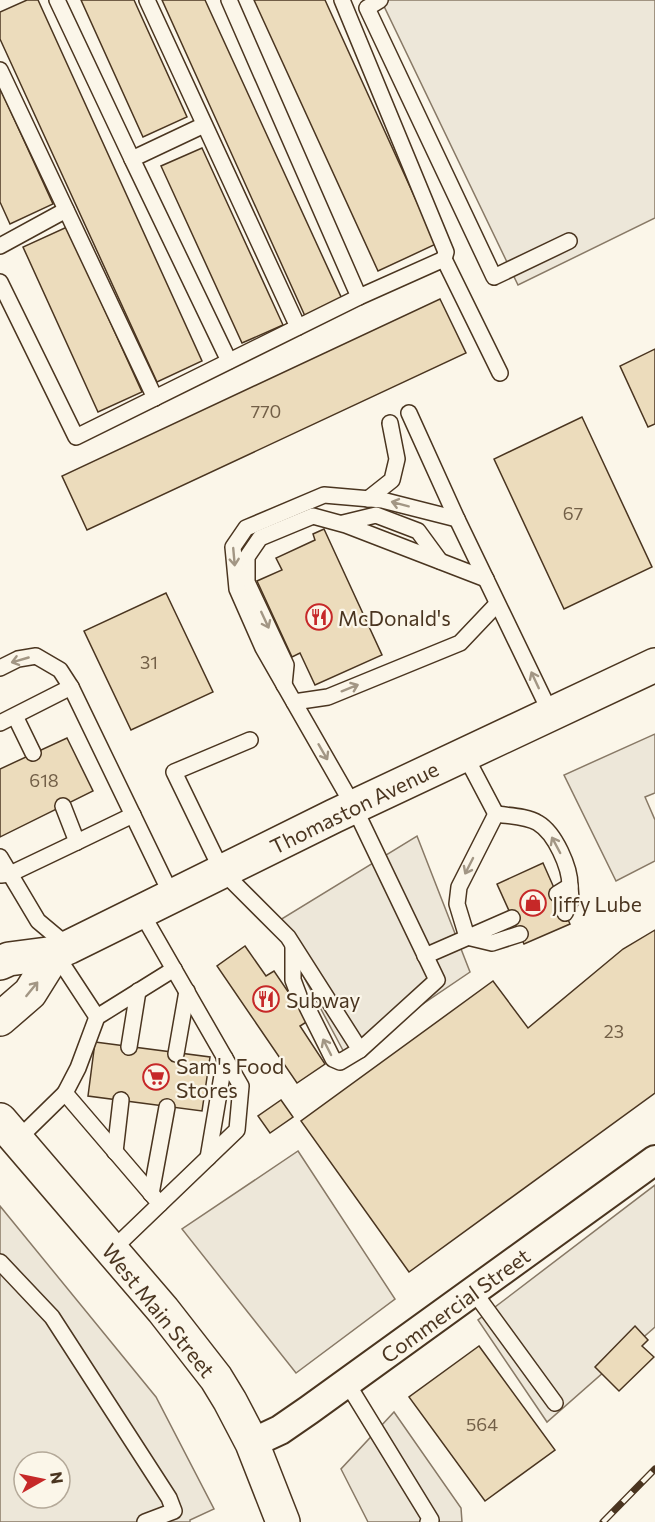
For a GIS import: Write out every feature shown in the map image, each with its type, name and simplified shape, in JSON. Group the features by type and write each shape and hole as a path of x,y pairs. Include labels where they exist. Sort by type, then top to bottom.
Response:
{"main road":[{"name":"Thomaston Avenue","path":"0,963 9,959 62,950 354,807 655,665"},
{"path":"0,1019 30,993 62,950"},
{"name":"West Main Street","path":"8,1130 163,1310 216,1378 252,1443 283,1522"}],"street":[{"name":"Commercial Street","path":"252,1443 280,1430 347,1383 655,1160"}],"lane":[{"path":"57,0 229,361"},
{"path":"147,0 298,327"},
{"path":"229,0 359,297"},
{"path":"342,0 446,252 444,259 500,373"},
{"path":"380,0 367,8 494,277 569,241"},
{"path":"0,70 155,398"},
{"path":"132,159 204,125"},
{"path":"0,246 66,210"},
{"path":"0,282 76,437 359,297 444,259"},
{"path":"409,413 497,604 551,714"},
{"path":"368,499 392,480 397,459 390,423"},
{"path":"293,946 293,980 333,1059 340,1062 360,1050 437,980 354,807 263,648 237,589 232,548 246,528 324,495 382,500 457,519"},
{"path":"284,685 286,665 247,582 247,557 260,538 312,516 343,524 486,579"},
{"path":"294,702 328,697 460,643 497,604"},
{"path":"0,668 18,659 36,656 60,669 71,687 172,896"},
{"path":"0,723 71,687"},
{"path":"15,716 33,753"},
{"path":"250,740 174,772 222,871 288,937 360,1050"},
{"path":"465,755 496,814"},
{"path":"63,806 77,842"},
{"path":"496,814 537,822 550,833 563,857 570,879 563,890 571,900 565,912"},
{"path":"467,938 457,904 459,886 496,814"},
{"path":"5,875 133,815"},
{"path":"0,857 5,875 62,950 97,1017"},
{"path":"112,1250 155,1199 208,1158 237,1130 241,1086 141,912"},
{"path":"425,956 512,918"},
{"path":"467,938 492,943 520,934"},
{"path":"8,1130 65,1093 78,1068 97,1017 174,969"},
{"path":"129,1047 138,991"},
{"path":"176,1054 187,991"},
{"path":"208,1158 225,1058"},
{"path":"65,1093 155,1199"},
{"path":"115,1152 121,1100"},
{"path":"155,1199 167,1107"},
{"path":"0,1262 51,1317 169,1498 174,1511 145,1522"},
{"path":"474,1292 555,1403"},
{"path":"347,1383 431,1520 428,1522"}],"shaded area":[{"path":"381,0 655,0 655,218 518,285"},
{"path":"655,734 655,793 645,797 655,820 655,861 616,881 564,775"},
{"path":"417,836 470,972 346,1056 275,923"},
{"path":"298,1151 395,1299 296,1373 182,1229"},
{"path":"655,1185 655,1327 547,1422 478,1320"},
{"path":"0,1206 156,1397 214,1509 190,1522 0,1522"},
{"path":"394,1412 461,1508 462,1522 368,1522 341,1469"}],"building":[{"path":"27,0 38,0 202,361 157,382 0,39 0,12"},
{"path":"81,0 134,0 187,117 143,137"},
{"path":"162,0 205,0 342,299 305,316"},
{"path":"254,0 325,0 436,244 378,271"},
{"path":"0,88 53,204 10,224 0,202"},
{"path":"202,148 283,325 242,343 161,166"},
{"path":"67,227 142,392 98,412 23,247"},
{"path":"440,299 466,353 87,530 62,476"},
{"path":"655,349 655,424 648,427 620,366"},
{"path":"582,417 652,567 564,609 494,459"},
{"name":"McDonald's","path":"324,529 382,655 315,685 300,653 292,657 257,581 282,570 276,558 315,540 313,534"},
{"path":"166,593 213,692 131,730 84,631"},
{"path":"67,738 93,791 0,837 0,769"},
{"name":"Jiffy Lube","path":"543,863 570,924 524,944 497,884"},
{"path":"655,930 655,1093 409,1272 301,1121 493,981 528,1028 623,949"},
{"name":"Subway","path":"245,946 266,976 274,971 308,1021 300,1026 325,1064 297,1083 217,966"},
{"path":"95,1042 210,1057 202,1111 88,1096"},
{"path":"281,1100 293,1117 270,1133 258,1116"},
{"path":"635,1326 648,1340 642,1346 654,1357 619,1391 595,1367"},
{"path":"479,1346 555,1450 485,1501 409,1397"}],"railway":[{"path":"603,1522 655,1469"}],"place":[{"name":"McDonald's","path":"319,617"},
{"name":"Jiffy Lube","path":"533,903"},
{"name":"Subway","path":"266,999"},
{"name":"Sam's Food Stores","path":"156,1077"}]}
